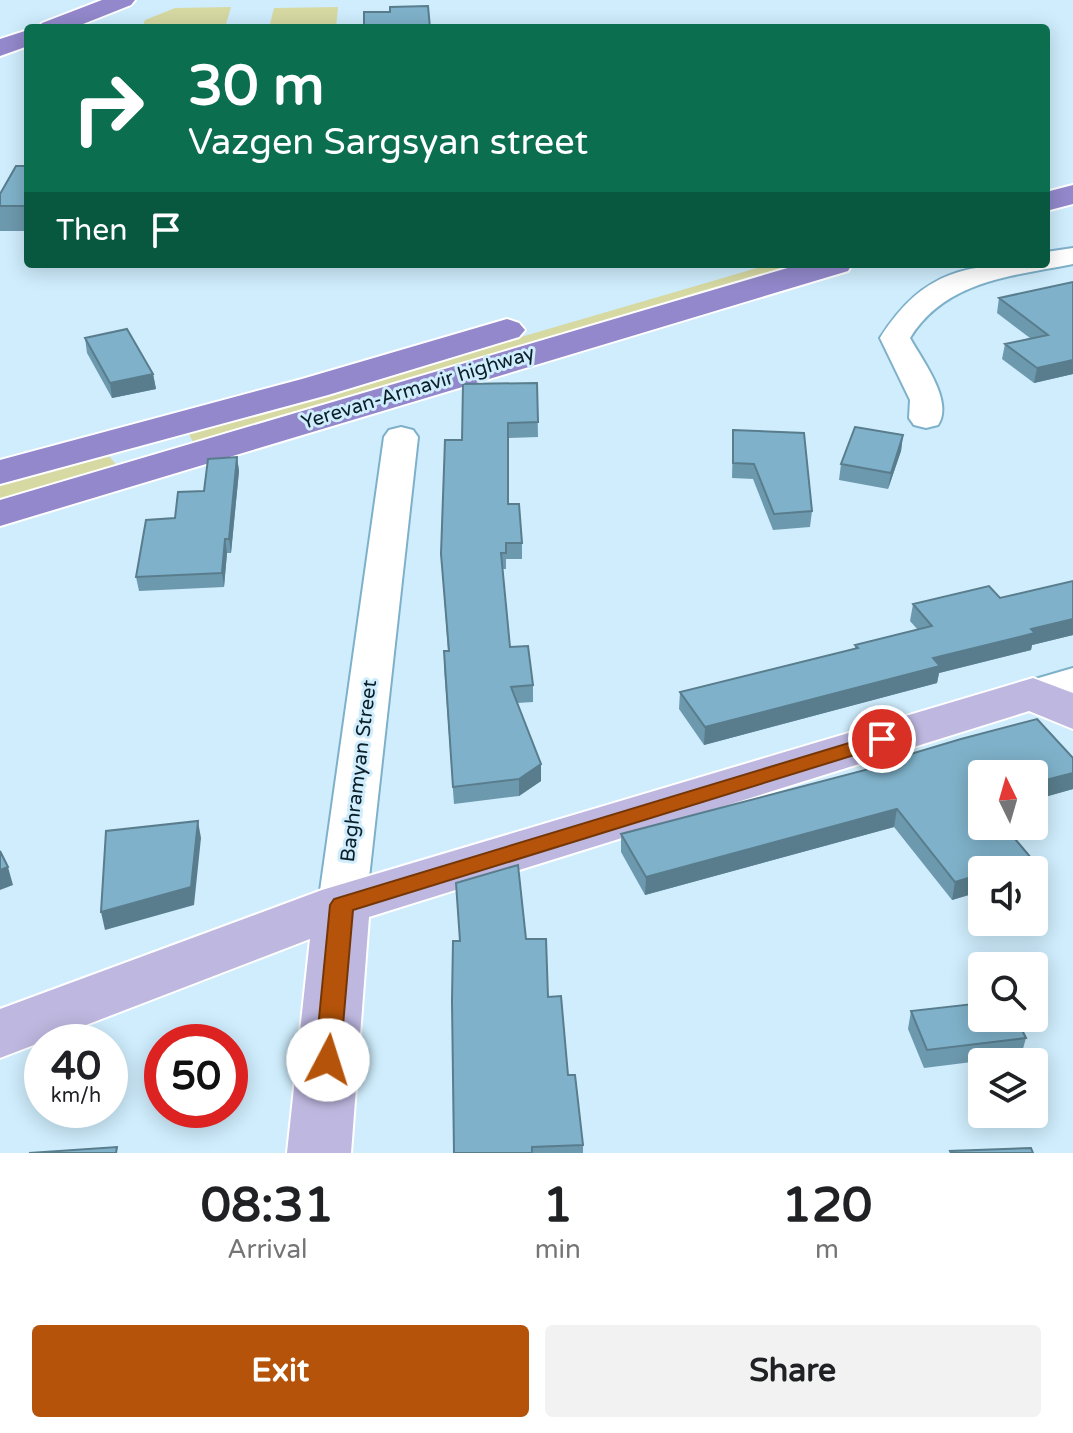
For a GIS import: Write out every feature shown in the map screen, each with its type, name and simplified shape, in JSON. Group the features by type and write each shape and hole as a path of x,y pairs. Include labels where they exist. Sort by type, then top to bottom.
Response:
{"highway":[{"path":"61,24 123,0"},
{"path":"0,48 24,39"},
{"path":"1050,175 1073,168"},
{"path":"1050,201 1073,194"},
{"name":"Yerevan-Armavir highway","path":"0,513 114,461 727,268"},
{"name":"Yerevan-Armavir highway","path":"0,472 114,461 821,268"},
{"path":"0,464 114,461"}],"main road":[{"path":"0,1034 342,905 1060,696"},
{"name":"Baghramyan Street","path":"319,1153 342,905"}],"street":[{"path":"1050,260 1073,256"},
{"path":"944,268 963,277"},
{"path":"926,418 926,400 895,338 905,319 963,277 1009,268"},
{"name":"Baghramyan Street","path":"342,905 401,437"}],"green space":[{"path":"231,7 226,24 144,24 145,20 175,8"},
{"path":"338,7 336,24 270,24 274,8"},
{"path":"757,268 794,268 195,446 189,434"},
{"path":"109,456 118,467 0,500 0,486"}],"building":[{"path":"428,6 430,24 364,24 364,12 390,12 390,7"},
{"path":"16,166 24,166 24,206 0,206 0,194"},
{"path":"1073,282 1073,360 1037,368 1005,344 1048,335 999,298"},
{"path":"127,329 153,374 110,383 85,338"},
{"path":"537,383 538,422 508,423 508,504 519,504 522,543 506,543 506,553 501,553 510,647 528,646 533,685 511,687 541,764 519,779 453,787 444,651 449,651 441,554 445,440 462,440 463,384"},
{"path":"855,427 903,435 891,473 841,464"},
{"path":"733,430 804,433 812,511 774,514 754,464 733,463"},
{"path":"237,457 229,539 225,539 222,573 136,577 146,520 175,518 178,492 204,491 208,459"},
{"path":"1073,581 1073,619 1031,629 1035,633 933,658 940,666 705,727 680,692 858,648 855,645 932,626 913,604 989,586 1000,598"},
{"path":"1037,719 1073,758 1073,773 1048,779 1048,760 968,760 968,840 1016,840 1029,856 968,856 968,878 955,882 897,809 646,877 621,834 869,769 867,767"},
{"path":"198,821 191,887 101,912 106,831"},
{"path":"0,851 8,867 0,870"},
{"path":"518,865 526,939 546,939 548,997 561,996 568,1075 575,1075 583,1145 532,1147 532,1153 454,1153 453,941 460,941 456,883"},
{"path":"968,1005 968,1032 1023,1032 1026,1038 927,1050 911,1011"},
{"path":"117,1147 116,1153 29,1153"},
{"path":"1031,1148 1033,1153 950,1151"}],"route":[{"path":"328,1060 342,905 882,739"}]}
